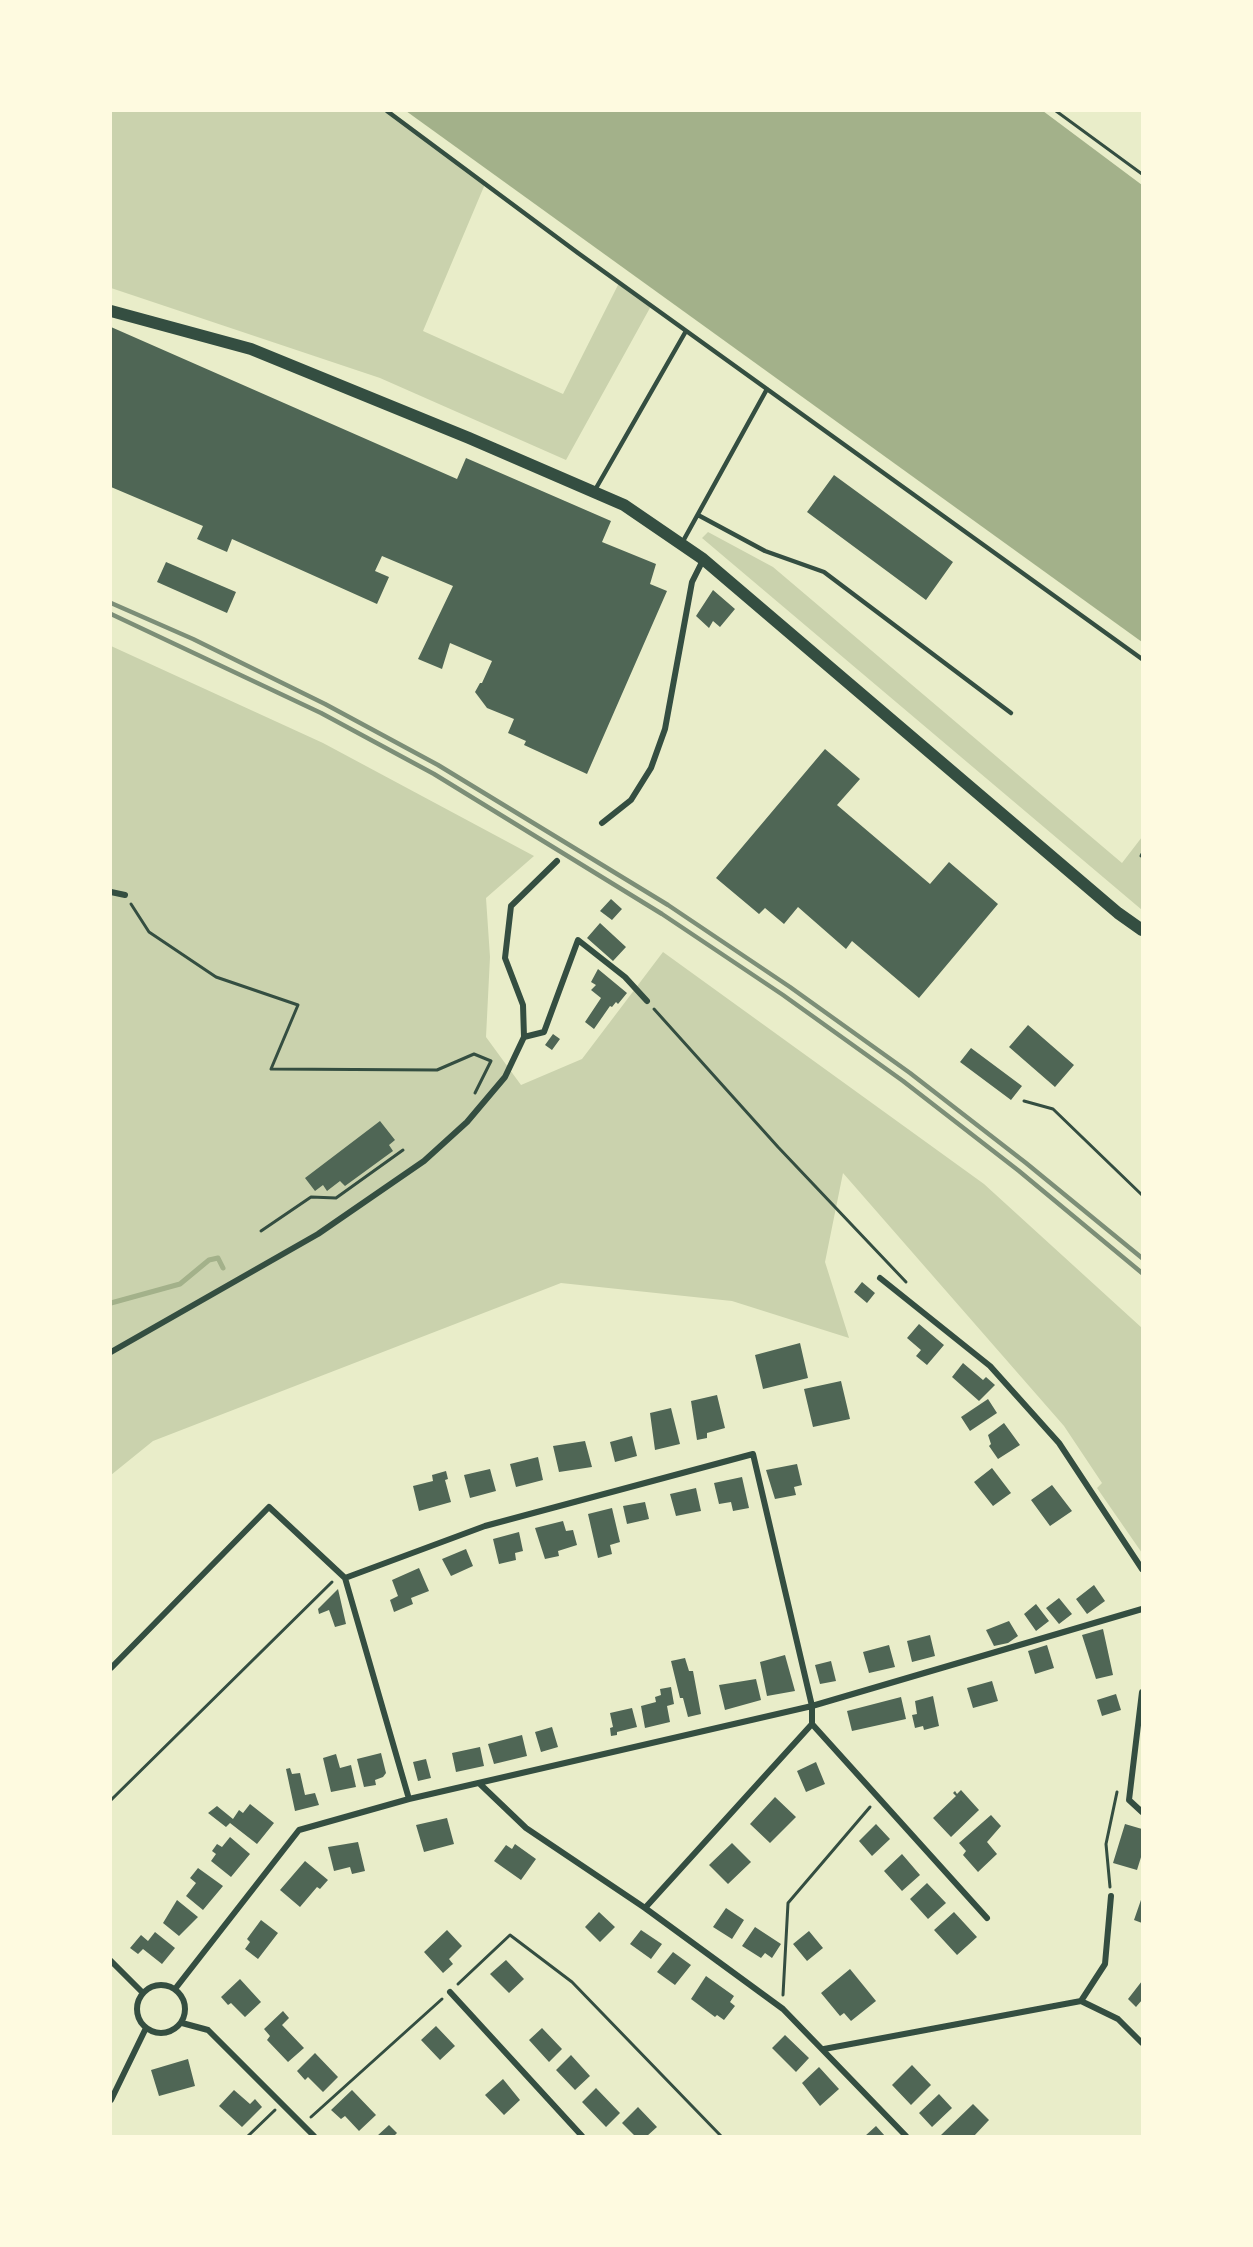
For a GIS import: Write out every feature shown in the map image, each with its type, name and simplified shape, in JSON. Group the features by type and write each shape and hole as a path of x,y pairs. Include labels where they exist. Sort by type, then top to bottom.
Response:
{"main road":[{"path":"111,311 251,349 469,438 624,506 703,559 1118,913 1142,930"}],"street":[{"path":"602,823 632,800 651,768 665,729 692,582 703,559"},
{"path":"111,1352 318,1234 424,1161 467,1122 505,1077 524,1037 523,1005 505,958 511,906 557,861"},
{"path":"111,892 125,895"},
{"path":"524,1037 544,1032 578,940 625,976 647,1001"},
{"path":"880,1278 990,1366 1052,1434 1142,1569"},
{"path":"345,1578 485,1526 753,1454 812,1706 812,1724 987,1918"},
{"path":"111,1668 269,1508 345,1578 409,1799"},
{"path":"175,1989 299,1830 409,1799 812,1706 1142,1609"},
{"path":"1142,1692 1129,1800 1142,1812"},
{"path":"645,1908 812,1724"},
{"path":"480,1784 526,1828 645,1908 783,2008 906,2136"},
{"path":"1081,2001 1105,1964 1111,1896"},
{"path":"111,1961 143,1993"},
{"path":"164,1985 175,1989 186,2005 182,2023 171,2032 158,2034 146,2028 138,2018 137,2005 143,1993 152,1987 164,1985"},
{"path":"450,1992 582,2136"},
{"path":"824,2049 1081,2001 1118,2019 1142,2043"},
{"path":"182,2023 208,2030 314,2136"},
{"path":"111,2100 146,2028"}],"lane":[{"path":"387,111 767,390 1142,659"},
{"path":"594,493 686,331"},
{"path":"682,543 767,390"},
{"path":"698,515 765,551 824,572 1011,713"}],"path":[{"path":"1056,111 1142,174"},
{"path":"125,895 149,932 216,977 298,1005 271,1069 437,1070 474,1054 491,1060 465,1112 467,1122"},
{"path":"647,1001 778,1147 910,1286"},
{"path":"1023,1101 1053,1109 1142,1195"},
{"path":"261,1231 311,1197 336,1197 404,1150"},
{"path":"111,1800 336,1579 345,1578"},
{"path":"1111,1896 1106,1844 1118,1788"},
{"path":"783,2008 788,1903 879,1798"},
{"path":"303,2124 510,1935 573,1982 721,2136"},
{"path":"248,2136 282,2103"}],"shaded area":[{"path":"111,111 387,111 485,184 423,331 563,394 619,283 651,306 566,460 380,378 111,288"},
{"path":"406,111 1043,111 1142,185 1142,642"},
{"path":"708,532 773,567 1122,863 1142,837 1142,910 702,538"},
{"path":"111,646 323,743 534,856 486,898 490,957 486,1037 521,1085 582,1059 663,952 984,1184 1142,1328 1142,1553 1097,1488 1102,1483 1064,1426 843,1173 825,1262 849,1338 732,1301 561,1283 153,1441 111,1475"}],"building":[{"path":"111,327 457,479 466,458 611,521 602,542 656,564 650,584 667,591 587,774 524,745 526,741 508,733 514,719 487,708 475,692 482,683 492,661 450,643 442,669 418,659 453,586 382,556 375,571 389,577 377,604 232,539 227,552 197,539 203,526 111,487"},
{"path":"834,475 953,562 926,600 807,512"},
{"path":"166,562 236,592 227,613 157,582"},
{"path":"713,590 735,609 720,627 713,621 709,628 696,616"},
{"path":"825,749 860,779 837,805 930,884 949,862 998,904 919,998 852,941 846,949 798,907 784,924 765,908 759,914 716,878"},
{"path":"611,899 622,909 612,920 600,911"},
{"path":"600,923 626,947 613,961 587,938"},
{"path":"598,969 627,993 618,1004 616,1002 612,1007 610,1006 594,1029 585,1022 601,998 591,990 596,985 591,982"},
{"path":"1028,1025 1074,1065 1055,1087 1009,1047"},
{"path":"553,1034 560,1039 552,1050 545,1045"},
{"path":"971,1048 1022,1086 1011,1100 960,1062"},
{"path":"380,1121 395,1140 389,1145 393,1151 345,1186 340,1181 327,1191 323,1185 315,1191 305,1178"},
{"path":"862,1282 875,1293 867,1303 854,1292"},
{"path":"919,1324 944,1345 927,1365 916,1356 921,1350 907,1338"},
{"path":"800,1343 808,1378 763,1389 755,1355"},
{"path":"963,1363 983,1380 986,1377 995,1385 979,1401 952,1377"},
{"path":"841,1381 850,1419 813,1427 804,1389"},
{"path":"717,1395 725,1428 707,1433 707,1438 697,1440 691,1401"},
{"path":"988,1399 997,1413 970,1431 961,1417"},
{"path":"671,1408 680,1444 655,1450 650,1413"},
{"path":"1004,1423 1020,1445 998,1459 989,1446 991,1444 988,1435"},
{"path":"632,1436 637,1456 615,1462 610,1442"},
{"path":"585,1441 592,1467 559,1472 553,1446"},
{"path":"538,1457 543,1480 516,1487 510,1464"},
{"path":"797,1464 802,1485 794,1487 796,1495 775,1499 766,1470"},
{"path":"992,1468 1011,1493 993,1506 974,1482"},
{"path":"490,1469 496,1491 470,1498 464,1475"},
{"path":"446,1471 448,1479 445,1480 451,1502 419,1511 413,1486 433,1481 432,1475"},
{"path":"742,1477 749,1508 733,1511 731,1502 719,1504 714,1483"},
{"path":"1052,1485 1072,1511 1050,1526 1031,1500"},
{"path":"696,1488 701,1511 676,1516 670,1494"},
{"path":"645,1502 649,1519 627,1524 623,1506"},
{"path":"612,1508 620,1542 610,1545 612,1554 598,1558 588,1514"},
{"path":"563,1521 566,1531 573,1530 577,1545 558,1551 559,1556 545,1559 535,1528"},
{"path":"519,1532 523,1551 515,1553 516,1560 499,1564 493,1539"},
{"path":"466,1549 473,1566 451,1576 442,1559"},
{"path":"419,1568 429,1591 411,1598 413,1604 394,1612 390,1600 398,1596 392,1580"},
{"path":"1094,1585 1105,1601 1087,1614 1076,1599"},
{"path":"338,1589 346,1624 335,1627 329,1610 319,1614 318,1609"},
{"path":"1059,1598 1072,1614 1059,1624 1046,1608"},
{"path":"1036,1604 1049,1621 1036,1631 1024,1614"},
{"path":"1009,1621 1018,1636 1008,1643 994,1646 986,1630"},
{"path":"1103,1629 1113,1675 1096,1679 1082,1635"},
{"path":"930,1635 935,1656 912,1662 907,1641"},
{"path":"889,1645 895,1667 869,1673 863,1652"},
{"path":"1047,1645 1054,1668 1035,1674 1028,1651"},
{"path":"785,1655 795,1691 767,1696 760,1662"},
{"path":"685,1658 689,1671 693,1671 701,1714 688,1717 683,1698 680,1698 671,1661"},
{"path":"831,1661 836,1681 820,1684 815,1665"},
{"path":"756,1679 761,1700 725,1710 719,1685"},
{"path":"992,1681 998,1701 973,1708 967,1688"},
{"path":"671,1687 674,1704 667,1706 670,1722 645,1728 641,1706 656,1702 655,1697 661,1695 660,1689"},
{"path":"1116,1694 1121,1710 1102,1716 1097,1700"},
{"path":"933,1696 939,1726 924,1730 923,1726 915,1728 912,1715 917,1714 915,1701"},
{"path":"901,1697 906,1719 852,1731 847,1711"},
{"path":"632,1708 637,1727 617,1732 617,1735 611,1736 610,1728 613,1727 610,1713"},
{"path":"552,1727 558,1747 541,1752 535,1732"},
{"path":"522,1735 527,1756 494,1764 488,1744"},
{"path":"480,1747 484,1766 456,1772 452,1753"},
{"path":"381,1753 386,1773 375,1780 376,1785 364,1787 357,1759"},
{"path":"336,1754 340,1768 351,1765 356,1787 331,1792 323,1758"},
{"path":"426,1759 431,1778 418,1781 413,1762"},
{"path":"816,1762 825,1784 806,1792 797,1771"},
{"path":"290,1768 292,1774 300,1773 305,1795 315,1793 319,1805 295,1811 286,1769"},
{"path":"961,1790 979,1810 951,1837 933,1818 956,1796 953,1793 955,1791 957,1794"},
{"path":"775,1797 796,1817 770,1843 750,1824"},
{"path":"250,1804 274,1823 257,1844 230,1823 226,1827 208,1813 217,1806 233,1819 239,1810 243,1813"},
{"path":"991,1815 1001,1826 987,1842 997,1854 978,1872 963,1855 966,1851 959,1843"},
{"path":"447,1818 454,1844 424,1852 416,1825"},
{"path":"876,1824 890,1839 872,1856 859,1841"},
{"path":"1125,1824 1142,1829 1142,1854 1137,1870 1113,1863"},
{"path":"230,1837 250,1854 231,1877 211,1861 216,1854 212,1851 217,1844 222,1847"},
{"path":"358,1842 365,1871 352,1874 350,1867 334,1871 328,1847"},
{"path":"732,1843 751,1862 728,1884 709,1865"},
{"path":"515,1844 536,1859 521,1880 494,1861 506,1845 512,1849"},
{"path":"902,1854 920,1875 902,1891 884,1871"},
{"path":"305,1861 328,1880 320,1889 317,1887 300,1907 280,1890"},
{"path":"198,1868 223,1886 203,1910 186,1896 196,1883 190,1878"},
{"path":"927,1883 946,1903 928,1919 910,1899"},
{"path":"1142,1897 1142,1923 1134,1920"},
{"path":"177,1900 198,1917 179,1936 163,1923"},
{"path":"726,1908 744,1920 732,1939 713,1927"},
{"path":"599,1912 615,1927 600,1942 585,1927"},
{"path":"954,1912 977,1937 957,1955 934,1930"},
{"path":"261,1920 278,1933 258,1959 245,1949 250,1942 247,1939"},
{"path":"755,1927 781,1944 772,1958 765,1953 761,1958 742,1946"},
{"path":"447,1930 462,1946 449,1959 453,1964 443,1973 424,1952"},
{"path":"641,1930 662,1944 651,1959 630,1944"},
{"path":"809,1931 823,1948 807,1961 793,1944"},
{"path":"155,1932 175,1948 162,1964 143,1949 138,1954 130,1948 141,1935 148,1941"},
{"path":"673,1952 691,1965 675,1985 657,1972"},
{"path":"506,1960 524,1979 509,1993 490,1974"},
{"path":"850,1969 876,2001 851,2021 844,2013 840,2016 821,1993"},
{"path":"706,1976 734,1996 730,2002 735,2006 724,2020 717,2015 715,2017 691,1999"},
{"path":"240,1979 261,2002 245,2017 221,1997"},
{"path":"1142,1981 1142,2000 1136,2007 1128,1999"},
{"path":"283,2011 289,2018 282,2025 304,2048 288,2062 267,2040 270,2036 264,2029"},
{"path":"436,2026 455,2046 440,2060 421,2040"},
{"path":"542,2028 562,2049 549,2062 529,2040"},
{"path":"785,2035 809,2058 796,2072 772,2048"},
{"path":"315,2053 338,2077 323,2092 308,2077 305,2080 297,2071"},
{"path":"571,2055 590,2076 575,2090 556,2070"},
{"path":"188,2059 195,2086 159,2096 151,2070"},
{"path":"912,2065 931,2085 911,2105 892,2085"},
{"path":"819,2067 839,2089 820,2106 802,2083"},
{"path":"503,2079 520,2100 504,2115 485,2095"},
{"path":"596,2088 620,2113 606,2127 582,2102"},
{"path":"234,2090 250,2104 255,2099 262,2107 242,2127 219,2106"},
{"path":"352,2090 376,2115 359,2131 345,2116 341,2119 331,2110"},
{"path":"939,2094 952,2108 932,2127 919,2113"},
{"path":"973,2104 989,2120 974,2136 940,2136"},
{"path":"638,2107 657,2127 647,2136 635,2136 622,2123"},
{"path":"389,2125 397,2133 394,2136 377,2136"},
{"path":"876,2126 885,2136 865,2136"}],"waterway":[{"path":"111,1303 180,1284 209,1260 218,1258 223,1268"}],"railway":[{"path":"111,603 193,639 325,704 438,765 668,905 790,987 910,1073 1026,1163 1142,1258"},
{"path":"111,614 321,713 434,774 662,914 783,995 903,1081 1019,1171 1142,1273"}]}
